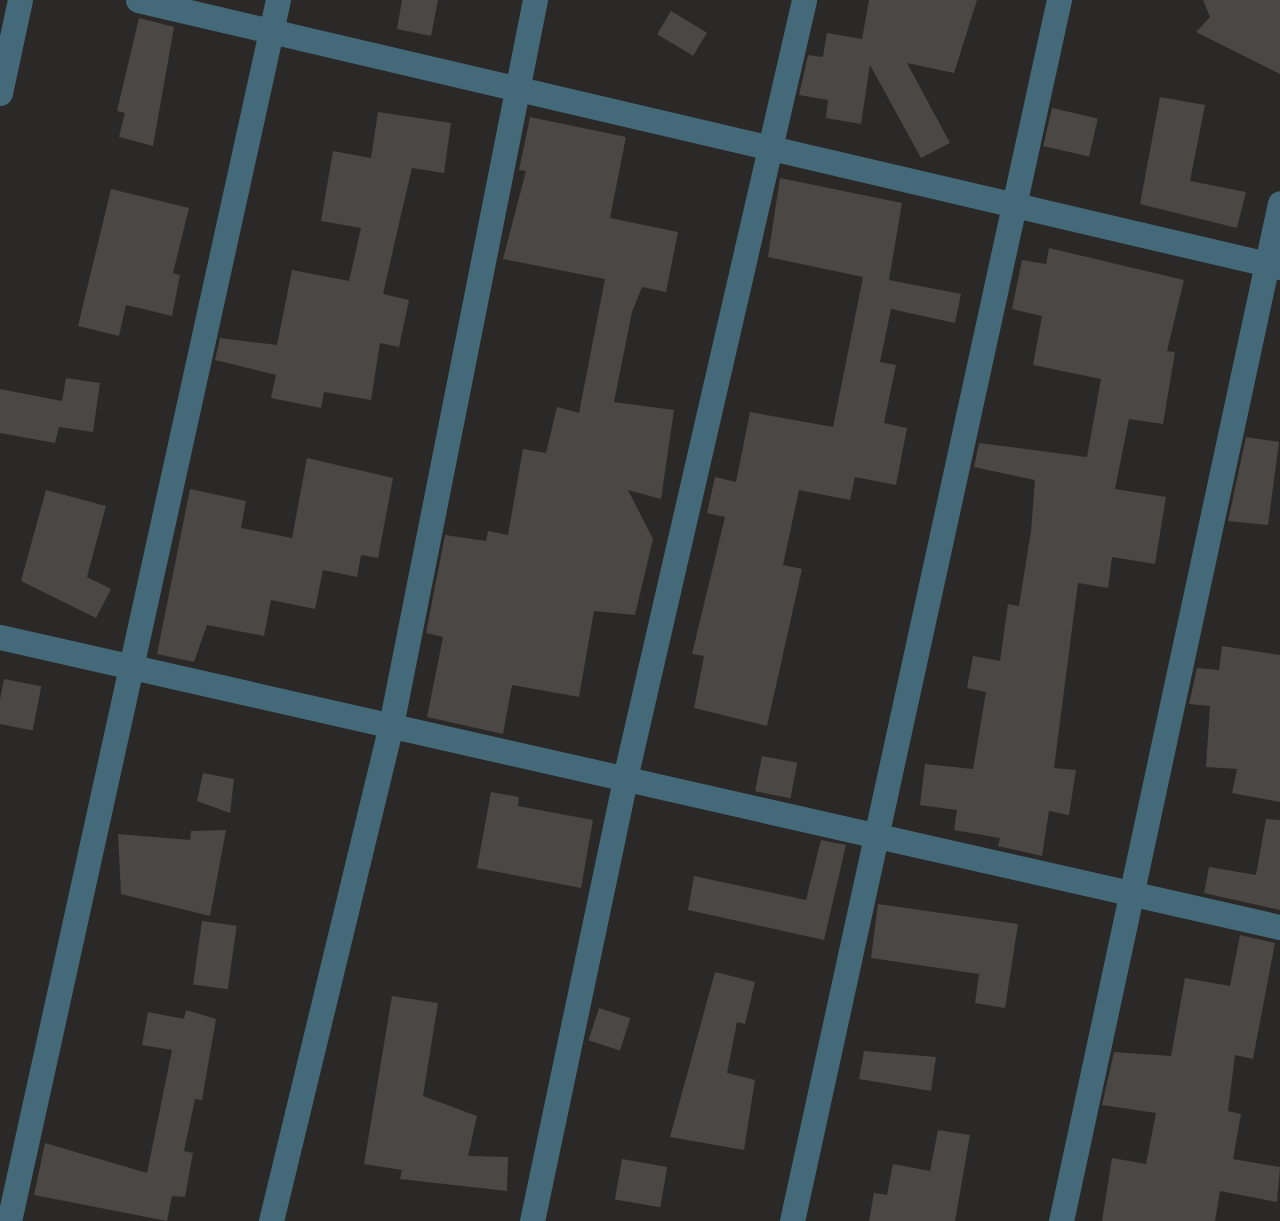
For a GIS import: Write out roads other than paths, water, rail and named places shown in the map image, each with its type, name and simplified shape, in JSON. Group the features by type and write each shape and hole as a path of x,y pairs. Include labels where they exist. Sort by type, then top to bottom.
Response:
{"street":[{"path":"0,93 20,0"},
{"path":"138,0 272,27 769,142 1273,265"},
{"path":"8,1221 278,0"},
{"path":"270,1221 391,726 515,85 535,0"},
{"path":"532,1221 625,778 804,0"},
{"path":"792,1221 1018,205 1038,80 1059,0"},
{"path":"1061,1221 1129,892 1273,265 1280,203"},
{"path":"0,636 1280,927"}]}
